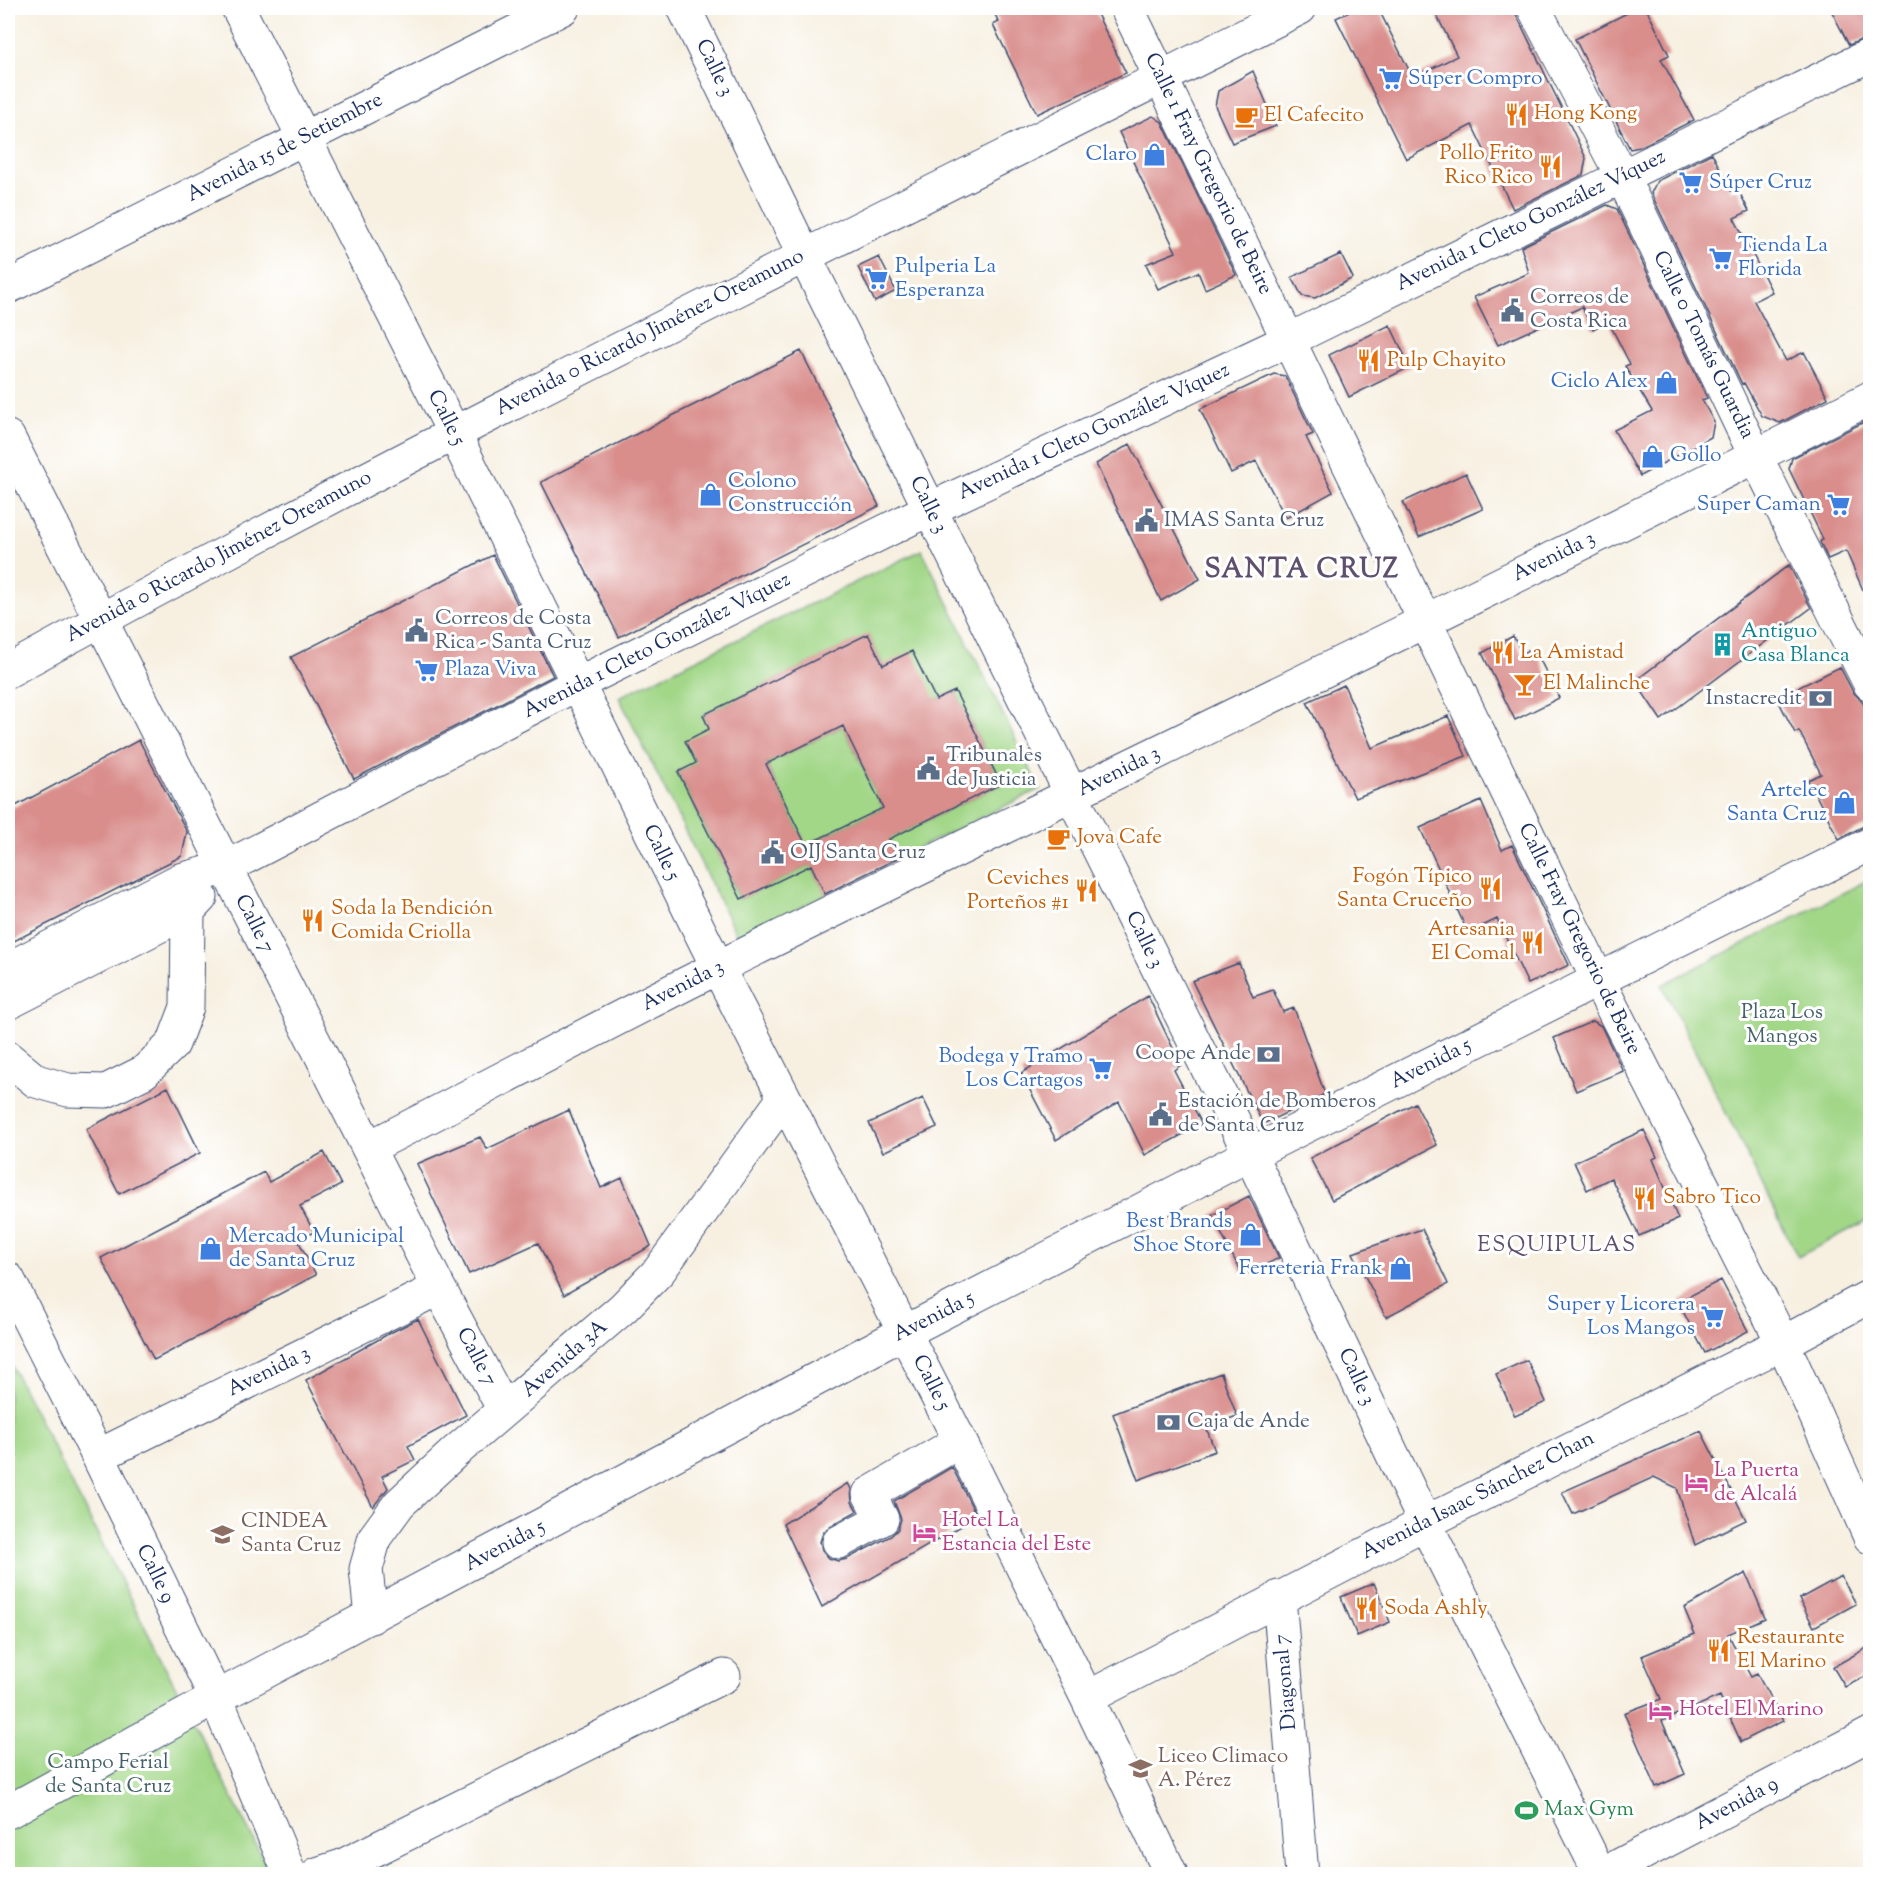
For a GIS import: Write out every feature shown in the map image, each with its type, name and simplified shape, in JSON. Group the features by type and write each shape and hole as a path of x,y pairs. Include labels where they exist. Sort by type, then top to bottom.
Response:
{"street":[{"name":"Calle 5","path":"238,8 454,433 718,968 960,1441 1087,1698 1171,1875"},
{"name":"Avenida 15 de Setiembre","path":"8,287 563,8"},
{"name":"Calle 3","path":"684,8 1250,1154 1425,1523 1601,1875"},
{"name":"Calle 1 Fray Gregorio de Beire","path":"1127,8 1289,340"},
{"name":"Avenida 0 Ricardo Jiménez Oreamuno","path":"8,671 454,433 804,255 1300,8"},
{"name":"Calle 0 Tomás Guardia","path":"1534,8 1622,176 1756,457 1870,684"},
{"name":"Avenida 1 Cleto González Víquez","path":"8,969 180,880 225,868 577,684 930,509 1289,340 1870,55"},
{"name":"Calle Fray Gregorio de Beire","path":"1289,340 1598,980 1783,1343 1870,1537"},
{"name":"Avenida 3","path":"368,1148 718,968 1425,621 1870,398"},
{"name":"Calle 7","path":"8,437 439,1288 504,1410"},
{"name":"Avenida 5","path":"8,1812 216,1698 905,1332 1250,1154 1870,844"},
{"name":"Avenida 1 Cleto González Víquez","path":"8,1003 188,911 225,868"},
{"path":"8,1058 36,1081 68,1090 106,1091 144,1072 173,1044 187,1007 188,911"},
{"name":"Avenida 3A","path":"371,1617 366,1569 375,1537 399,1504 623,1308 659,1271 784,1098"},
{"name":"Calle 9","path":"8,1279 98,1456 216,1698 290,1875"},
{"name":"Avenida 3","path":"98,1456 439,1288"},
{"name":"Avenida Isaac Sánchez Chan","path":"1087,1698 1425,1523 1783,1343 1870,1296"},
{"path":"839,1542 882,1519 869,1494 960,1441"},
{"name":"Diagonal 7","path":"1279,1598 1302,1875"},
{"path":"317,1875 342,1866 724,1676"},
{"name":"Avenida 9","path":"1601,1875 1870,1734"}],"green space":[{"path":"922,550 1040,789 898,858 889,839 1001,784 955,691 936,700 883,665 868,635 703,715 709,729 696,763 678,772 740,899 811,865 826,895 738,938 619,697"},
{"path":"843,726 883,808 806,845 766,764"},
{"name":"Plaza Los Mangos","path":"1870,879 1870,1219 1798,1257 1662,985"},
{"name":"Campo Ferial de Santa Cruz","path":"8,1359 271,1874 8,1874"}],"building":[{"path":"991,8 1094,8 1126,73 1037,114 993,25 999,22"},
{"path":"1357,8 1378,8 1413,78 1457,56 1433,8 1513,8 1586,158 1583,175 1513,209 1472,125 1406,159 1336,18"},
{"path":"1637,8 1646,8 1669,55 1661,59 1694,120 1640,147 1630,149 1575,39"},
{"path":"1830,8 1870,8 1870,36 1849,45"},
{"name":"El Cafecito","path":"1253,71 1276,126 1232,143 1215,106 1218,91"},
{"path":"1153,116 1162,122 1236,275 1205,289 1198,272 1158,289 1146,264 1176,252 1119,132"},
{"path":"1712,153 1731,191 1737,188 1749,211 1734,218 1772,292 1754,301 1786,361 1804,352 1828,398 1780,423 1762,416 1744,383 1742,384 1651,193 1657,181"},
{"path":"1607,205 1617,209 1707,398 1702,400 1714,422 1711,437 1640,476 1614,430 1652,411 1625,366 1630,364 1608,321 1593,329 1582,307 1498,345 1474,297 1529,273 1521,247"},
{"path":"1341,254 1353,278 1315,298 1302,296 1292,277"},
{"name":"Pulperia La Esperanza","path":"879,257 896,291 875,302 858,267"},
{"name":"Pulp Chayito","path":"1390,325 1410,367 1349,397 1329,355"},
{"name":"Colono Construcción","path":"801,351 879,506 619,637 541,482"},
{"path":"1274,374 1285,376 1313,434 1306,437 1333,492 1286,518 1256,461 1231,473 1200,409"},
{"name":"Super Caman","path":"1870,419 1870,606 1846,551 1828,559 1820,542 1823,539 1789,469 1792,458"},
{"name":"IMAS Santa Cruz","path":"1130,444 1200,579 1161,601 1096,464"},
{"path":"1466,473 1483,509 1419,537 1403,502"},
{"name":"Plaza Viva","path":"493,555 553,676 354,779 291,657"},
{"name":"Antiguo Casa Blanca","path":"1789,565 1811,608 1661,720 1635,681"},
{"name":"Tribunales de Justicia","path":"868,634 883,665 912,651 936,700 955,691 1001,784 889,839 898,858 825,894 811,865 741,899 678,772 696,763 685,741 709,729 703,715","holes":["843,726 883,808 806,845 766,764"]},
{"name":"El Malinche","path":"1513,636 1522,654 1534,648 1559,698 1515,720 1482,653"},
{"path":"1840,667 1870,717 1870,825 1839,839 1808,780 1821,774 1799,731 1795,733 1777,698"},
{"path":"1344,685 1372,748 1448,716 1466,756 1355,798 1307,702"},
{"path":"139,740 187,832 182,856 8,944 8,810"},
{"path":"1481,801 1502,850 1512,845 1569,965 1528,984 1497,919 1468,933 1420,828"},
{"name":"Coope Ande","path":"1239,963 1253,997 1273,990 1283,1012 1294,1008 1325,1094 1263,1124 1192,981"},
{"name":"Bodega y Tramo Los Cartagos","path":"1148,996 1181,1065 1174,1070 1202,1124 1145,1155 1119,1102 1056,1140 1021,1073"},
{"path":"1593,1021 1601,1026 1623,1071 1576,1091 1554,1038"},
{"path":"168,1087 200,1153 119,1194 86,1129"},
{"path":"923,1098 937,1127 883,1152 869,1123"},
{"path":"1415,1103 1437,1145 1332,1200 1310,1158"},
{"path":"569,1110 601,1188 622,1178 651,1246 564,1295 538,1243 469,1274 417,1164 480,1137 487,1149"},
{"path":"1644,1130 1657,1157 1653,1159 1678,1219 1639,1236 1611,1178 1587,1190 1574,1162"},
{"name":"Mercado Municipal de Santa Cruz","path":"324,1152 341,1185 300,1206 314,1232 298,1240 316,1275 154,1360 101,1258 264,1172 269,1182"},
{"name":"Best Brands Shoe Store","path":"1249,1196 1279,1258 1243,1276 1212,1215"},
{"name":"Ferreteria Frank","path":"1422,1229 1448,1284 1386,1317 1353,1253"},
{"name":"Super y Licorera Los Mangos","path":"1721,1280 1748,1331 1705,1353 1678,1302"},
{"path":"418,1319 466,1415 408,1446 415,1460 382,1476 388,1488 373,1507 306,1380"},
{"path":"1527,1360 1546,1402 1515,1416 1496,1374"},
{"name":"Caja de Ande","path":"1221,1373 1237,1416 1206,1427 1215,1451 1138,1480 1113,1414"},
{"name":"La Puerta de Alcalá","path":"1701,1431 1746,1520 1695,1545 1677,1488 1654,1477 1573,1514 1562,1492"},
{"name":"Hotel La Estancia del Este","path":"952,1467 977,1517 822,1607 783,1524 848,1483 852,1502 857,1511 830,1526 823,1533 820,1542 822,1550 829,1558 838,1561 847,1559 891,1536 898,1529 901,1519 894,1501"},
{"path":"1746,1573 1765,1618 1728,1634 1751,1677 1757,1674 1783,1721 1741,1742 1720,1696 1662,1721 1685,1774 1656,1787 1624,1713 1661,1699 1642,1656 1695,1634 1684,1608"},
{"path":"1841,1576 1856,1604 1814,1627 1799,1599"},
{"name":"Soda Ashly","path":"1374,1583 1390,1622 1357,1636 1341,1597"},
{"path":"1870,1646 1870,1674 1845,1687 1833,1667"}],"place":[{"name":"Súper Compro","path":"1390,79"},
{"name":"Hong Kong","path":"1516,114"},
{"name":"El Cafecito","path":"1246,116"},
{"name":"Claro","path":"1155,155"},
{"name":"Pollo Frito Rico Rico","path":"1551,166"},
{"name":"Súper Cruz","path":"1691,183"},
{"name":"Tienda La Florida","path":"1720,258"},
{"name":"Pulperia La Esperanza","path":"877,279"},
{"name":"Correos de Costa Rica","path":"1512,310"},
{"name":"Pulp Chayito","path":"1369,361"},
{"name":"Ciclo Alex","path":"1666,382"},
{"name":"Gollo","path":"1652,456"},
{"name":"Colono Construcción","path":"710,494"},
{"name":"Super Caman","path":"1839,505"},
{"name":"IMAS Santa Cruz","path":"1146,521"},
{"name":"Correos de Costa Rica - Santa Cruz","path":"417,631"},
{"name":"Antiguo Casa Blanca","path":"1723,644"},
{"name":"La Amistad","path":"1502,653"},
{"name":"Plaza Viva","path":"427,670"},
{"name":"El Malinche","path":"1525,684"},
{"name":"Instacredit","path":"1820,699"},
{"name":"Tribunales de Justicia","path":"928,768"},
{"name":"Artelec Santa Cruz","path":"1845,803"},
{"name":"Jova Cafe","path":"1059,838"},
{"name":"OIJ Santa Cruz","path":"772,853"},
{"name":"Fogón Típico Santa Cruceño","path":"1490,889"},
{"name":"Ceviches Porteños #1","path":"1087,891"},
{"name":"Soda la Bendición Comida Criolla","path":"313,921"},
{"name":"Artesania El Comal","path":"1533,942"},
{"name":"Coope Ande","path":"1269,1054"},
{"name":"Bodega y Tramo Los Cartagos","path":"1101,1069"},
{"name":"Estación de Bomberos de Santa Cruz","path":"1160,1114"},
{"name":"Sabro Tico","path":"1645,1198"},
{"name":"Best Brands Shoe Store","path":"1250,1234"},
{"name":"Mercado Municipal de Santa Cruz","path":"211,1249"},
{"name":"Ferreteria Frank","path":"1401,1269"},
{"name":"Super y Licorera Los Mangos","path":"1713,1317"},
{"name":"Caja de Ande","path":"1169,1422"},
{"name":"La Puerta de Alcalá","path":"1696,1483"},
{"name":"Hotel La Estancia del Este","path":"924,1533"},
{"name":"CINDEA Santa Cruz","path":"223,1534"},
{"name":"Soda Ashly","path":"1366,1609"},
{"name":"Restaurante El Marino","path":"1719,1650"},
{"name":"Hotel El Marino","path":"1661,1710"},
{"name":"Liceo Climaco A. Pérez","path":"1140,1769"},
{"name":"Max Gym","path":"1526,1810"}],"district":[{"name":"SANTA CRUZ","path":"1302,570"},
{"name":"ESQUIPULAS","path":"1557,1246"}]}
